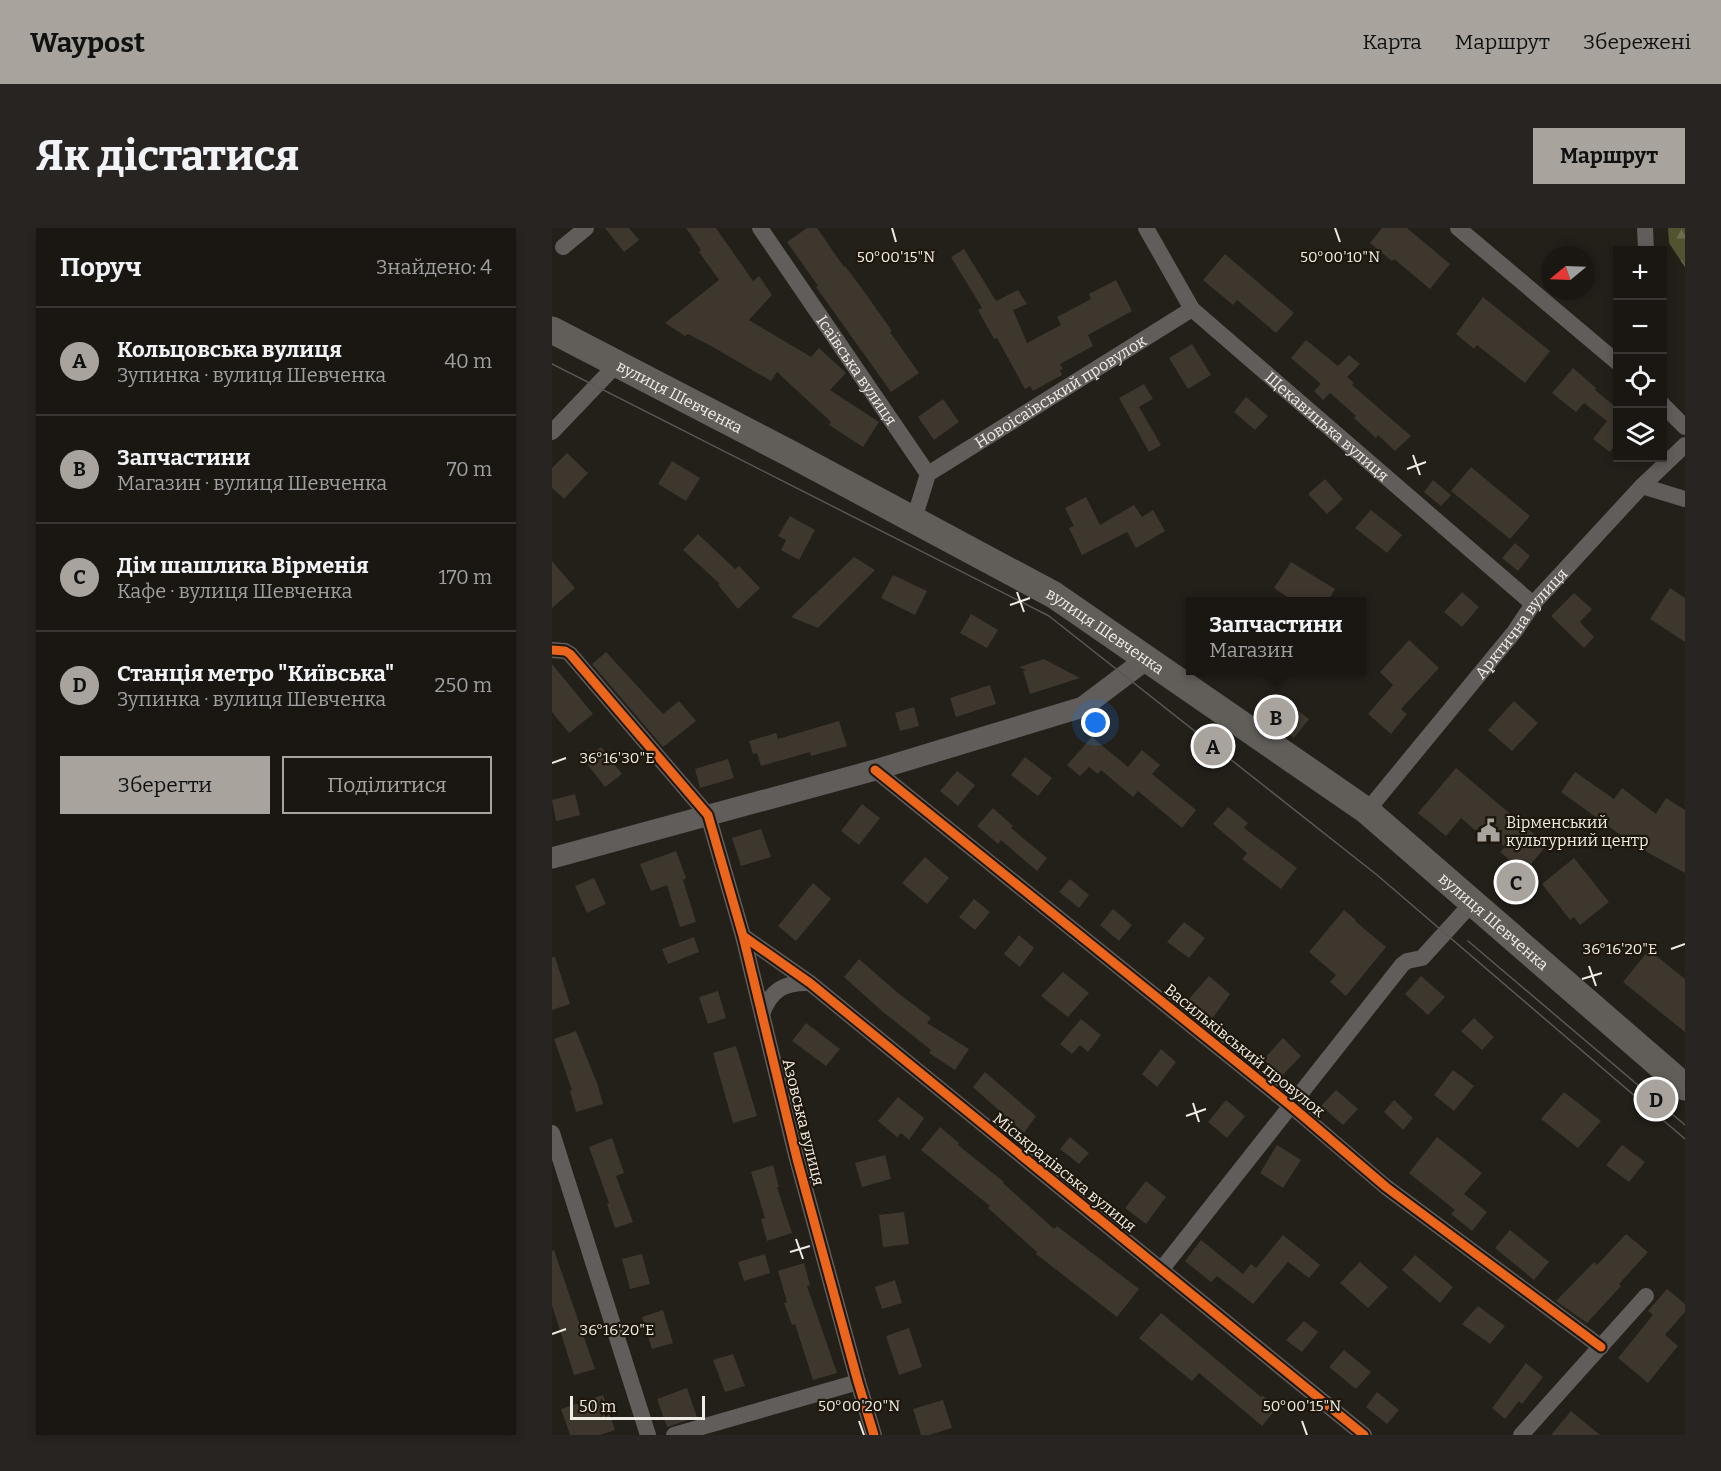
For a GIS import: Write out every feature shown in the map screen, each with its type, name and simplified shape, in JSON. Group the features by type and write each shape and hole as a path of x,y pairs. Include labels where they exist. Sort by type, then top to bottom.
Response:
{"main road":[{"name":"вулиця Шевченка","path":"552,330 1054,594 1367,811 1685,1087"}],"street":[{"path":"563,246 586,228"},
{"name":"Ісаївська вулиця","path":"760,228 927,474"},
{"name":"Щекавицька вулиця","path":"1146,228 1192,309 1533,604"},
{"path":"1458,228 1613,360"},
{"path":"1645,228 1646,246"},
{"name":"Новоісаївський провулок","path":"927,474 1192,309"},
{"path":"552,432 618,363"},
{"path":"1666,408 1685,427"},
{"name":"Арктична вулиця","path":"1367,811 1515,631 1533,604 1642,486 1685,445"},
{"path":"914,519 927,474"},
{"path":"1642,486 1685,499"},
{"path":"555,650 570,654 708,815"},
{"path":"552,858 874,770 1083,707 1148,658"},
{"name":"Васильківський провулок","path":"874,770 1290,1105 1386,1187 1601,1347"},
{"name":"Азовська вулиця","path":"708,815 743,936 797,1159 874,1435"},
{"path":"1161,1270 1402,965 1422,958 1473,902"},
{"name":"Міськрадівська вулиця","path":"743,936 810,983 1364,1435"},
{"path":"762,1014 766,1002 774,993 797,982 810,983"},
{"path":"552,1133 648,1435"},
{"path":"1521,1435 1646,1296"},
{"path":"674,1435 858,1382"}],"green space":[{"path":"1668,228 1685,228 1685,267 1669,243"}],"building":[{"path":"605,228 629,228 639,240 624,252"},
{"path":"686,228 716,228 753,281 759,276 772,295 749,320 811,357 819,348 846,373 830,390 879,422 863,447 829,425 831,422 777,372 771,381 713,347 688,334 685,336 665,323 719,280 699,252 701,250"},
{"path":"807,228 817,228 892,331 890,332 919,373 891,392 816,287 818,286 787,242"},
{"path":"1382,228 1407,228 1450,264 1430,289 1394,259 1392,261 1370,243"},
{"path":"964,249 996,301 1018,290 1027,304 1013,310 1027,343 1061,325 1057,317 1091,299 1089,294 1116,280 1132,311 1088,335 1093,346 1060,364 1063,369 1060,370 1062,375 1033,391 1030,386 1025,389 997,338 994,339 978,310 982,308 951,257"},
{"path":"1225,254 1294,313 1276,333 1237,300 1233,305 1203,280"},
{"path":"1483,297 1550,351 1525,383 1477,345 1474,349 1456,334"},
{"path":"1306,340 1338,366 1349,355 1360,364 1347,377 1354,383 1352,385 1411,436 1395,451 1378,435 1376,438 1330,393 1323,400 1314,391 1321,384 1291,358"},
{"path":"1192,344 1211,375 1188,389 1169,358"},
{"path":"1573,368 1613,405 1613,448 1610,452 1593,439 1607,421 1584,403 1576,412 1552,393"},
{"path":"1144,384 1153,399 1139,407 1161,445 1149,452 1119,398"},
{"path":"1246,397 1268,416 1255,430 1234,412"},
{"path":"943,399 959,422 934,440 918,417"},
{"path":"567,453 588,473 564,499 552,488 552,468"},
{"path":"672,461 700,478 686,501 658,484"},
{"path":"1471,467 1530,516 1510,539 1451,491"},
{"path":"1325,479 1343,499 1327,514 1308,494"},
{"path":"1433,480 1451,495 1441,506 1424,492"},
{"path":"1086,497 1100,525 1134,505 1142,517 1153,510 1165,531 1136,548 1127,532 1082,555 1069,528 1074,526 1065,508"},
{"path":"1371,510 1402,535 1387,553 1355,528"},
{"path":"790,516 815,530 799,560 781,550 786,540 778,536"},
{"path":"698,534 735,569 739,566 760,588 738,609 718,585 720,584 683,550"},
{"path":"1515,543 1530,556 1518,571 1502,558"},
{"path":"854,557 875,570 818,628 791,617"},
{"path":"552,561 575,588 552,608"},
{"path":"1291,562 1335,589 1330,597 1288,597 1274,588"},
{"path":"893,575 927,591 915,615 881,598"},
{"path":"1670,588 1685,598 1685,642 1650,619"},
{"path":"1462,592 1479,607 1462,627 1444,612"},
{"path":"1574,593 1592,609 1580,622 1594,637 1584,648 1551,616"},
{"path":"971,614 998,630 987,648 960,633"},
{"path":"1409,640 1439,668 1401,709 1407,714 1391,734 1368,714 1393,685 1380,672"},
{"path":"606,652 663,714 679,701 696,721 663,747 592,664"},
{"path":"1044,659 1080,678 1030,694 1023,671 1026,670 1019,667"},
{"path":"552,664 593,714 569,733 552,712"},
{"path":"990,685 996,704 956,717 950,698"},
{"path":"1276,694 1309,719 1294,738 1262,713"},
{"path":"1514,701 1538,723 1512,751 1488,730"},
{"path":"914,707 919,726 900,731 895,713"},
{"path":"839,721 847,746 811,756 810,752 761,766 757,753 753,754 749,741 776,733 778,739"},
{"path":"1092,737 1128,767 1142,750 1160,765 1152,774 1196,810 1182,828 1138,791 1133,797 1101,770 1098,774 1089,767 1080,776 1067,765"},
{"path":"601,747 622,774 605,787 584,760"},
{"path":"1025,757 1052,778 1038,796 1011,775"},
{"path":"728,759 734,778 700,788 695,769"},
{"path":"1456,768 1547,845 1524,872 1500,852 1505,847 1480,826 1476,831 1461,818 1446,836 1418,813"},
{"path":"957,771 975,785 958,806 940,791"},
{"path":"1575,772 1614,799 1622,788 1656,814 1666,798 1685,810 1685,873 1636,846 1561,792"},
{"path":"575,794 580,815 556,821 552,800"},
{"path":"862,804 880,818 859,845 841,831"},
{"path":"1228,807 1248,823 1244,828 1297,868 1281,889 1242,859 1247,853 1213,824"},
{"path":"993,808 1013,826 1011,828 1047,858 1037,871 1001,840 998,844 977,826"},
{"path":"761,829 771,857 741,866 732,838"},
{"path":"676,851 686,878 683,880 696,922 680,927 667,885 651,891 640,864"},
{"path":"925,857 949,878 927,904 902,883"},
{"path":"1574,858 1609,902 1580,925 1574,917 1570,920 1542,884"},
{"path":"594,878 606,904 587,913 575,886"},
{"path":"1070,879 1089,895 1079,908 1059,892"},
{"path":"813,883 831,899 796,941 778,926"},
{"path":"974,899 990,912 975,930 959,917"},
{"path":"1113,909 1132,925 1119,941 1100,925"},
{"path":"1344,910 1386,947 1346,996 1330,982 1336,975 1309,952"},
{"path":"1184,922 1205,938 1189,958 1167,942"},
{"path":"1019,935 1034,948 1020,967 1004,954"},
{"path":"694,937 699,952 668,964 662,949"},
{"path":"1649,950 1685,979 1685,1032 1623,982"},
{"path":"552,957 555,957 570,1004 552,1010"},
{"path":"859,959 931,1018 927,1023 969,1049 955,1070 929,1053 931,1050 844,977"},
{"path":"1063,972 1089,993 1068,1017 1041,996"},
{"path":"1209,976 1230,994 1212,1019 1188,1000"},
{"path":"1421,976 1445,997 1428,1015 1405,994"},
{"path":"718,991 726,1018 708,1024 699,997"},
{"path":"1474,1018 1494,1037 1482,1050 1461,1031"},
{"path":"1081,1019 1101,1035 1088,1052 1080,1045 1072,1054 1060,1044"},
{"path":"806,1023 840,1049 826,1066 792,1041"},
{"path":"576,1031 603,1104 576,1112 570,1091 572,1090 554,1039"},
{"path":"1283,1038 1301,1056 1279,1079 1261,1062"},
{"path":"736,1046 757,1116 733,1123 713,1053"},
{"path":"1161,1049 1176,1062 1157,1087 1142,1074"},
{"path":"1453,1070 1474,1086 1454,1111 1434,1095"},
{"path":"985,1072 1036,1116 1024,1133 973,1087"},
{"path":"1336,1090 1358,1109 1343,1125 1321,1106"},
{"path":"1564,1092 1601,1121 1578,1148 1541,1119"},
{"path":"898,1097 924,1118 909,1140 901,1133 897,1137 878,1121"},
{"path":"1226,1100 1245,1116 1227,1138 1208,1122"},
{"path":"1394,1100 1413,1118 1403,1130 1384,1112"},
{"path":"940,1127 1054,1229 1057,1226 1139,1289 1117,1317 1036,1254 1037,1252 988,1208 990,1206 921,1150"},
{"path":"1070,1137 1089,1153 1079,1164 1060,1149"},
{"path":"1437,1137 1482,1173 1464,1194 1487,1212 1472,1231 1451,1214 1455,1210 1409,1173"},
{"path":"612,1138 624,1173 616,1176 633,1222 615,1228 607,1204 609,1203 589,1147"},
{"path":"1277,1145 1301,1160 1283,1188 1260,1173"},
{"path":"1622,1145 1645,1162 1629,1182 1606,1165"},
{"path":"885,1155 891,1179 862,1187 855,1163"},
{"path":"773,1165 779,1187 777,1187 792,1233 767,1241 761,1219 765,1218 751,1172"},
{"path":"1146,1181 1166,1197 1146,1224 1125,1208"},
{"path":"904,1212 909,1244 883,1247 879,1215"},
{"path":"1510,1230 1549,1262 1534,1280 1495,1248"},
{"path":"1626,1234 1648,1252 1587,1323 1556,1301 1594,1262 1597,1265"},
{"path":"1283,1235 1320,1265 1309,1278 1288,1262 1253,1304 1217,1276 1211,1282 1185,1261 1201,1240 1243,1274 1251,1264 1256,1268"},
{"path":"554,1250 595,1369 574,1375 552,1305 552,1251"},
{"path":"642,1254 650,1284 630,1289 622,1259"},
{"path":"765,1254 770,1273 744,1281 738,1262"},
{"path":"1415,1255 1453,1287 1440,1303 1402,1270"},
{"path":"1360,1262 1388,1287 1368,1308 1340,1283"},
{"path":"804,1263 810,1285 807,1286 837,1373 813,1380 795,1324 792,1325 784,1303 787,1302 778,1271"},
{"path":"895,1280 902,1303 882,1309 875,1287"},
{"path":"1667,1289 1685,1304 1685,1312 1665,1335 1678,1346 1648,1383 1618,1358 1653,1315 1648,1311"},
{"path":"1478,1306 1505,1326 1490,1344 1462,1324"},
{"path":"663,1310 673,1343 652,1349 642,1317"},
{"path":"1161,1313 1277,1408 1262,1426 1199,1373 1192,1381 1139,1338"},
{"path":"1304,1321 1318,1332 1302,1352 1286,1340"},
{"path":"909,1328 922,1367 899,1375 886,1336"},
{"path":"1344,1350 1371,1372 1356,1389 1329,1367"},
{"path":"733,1354 745,1386 725,1392 713,1360"},
{"path":"1526,1363 1543,1377 1522,1404 1519,1401 1505,1419 1492,1408"},
{"path":"687,1388 697,1417 667,1427 657,1399"},
{"path":"1377,1392 1399,1410 1387,1424 1366,1407"},
{"path":"603,1395 615,1430 600,1435 570,1435 561,1409"},
{"path":"943,1400 952,1428 921,1435 913,1409"},
{"path":"1571,1411 1600,1435 1551,1435"}],"tram line":[{"path":"552,364 1049,616 1377,875 1685,1139"},
{"path":"1468,941 1685,1125"}],"cycle path":[{"path":"552,650 565,651 570,654 708,815 743,936 797,1159 874,1435"},
{"path":"875,770 1290,1105 1386,1187 1601,1347"},
{"path":"743,936 810,983 1364,1435"}],"place":[{"name":"Запчастини","path":"1276,717"},
{"name":"Кольцовська вулиця","path":"1213,746"},
{"name":"Вірменський культурний центр","path":"1488,831"},
{"name":"Дім шашлика Вірменія","path":"1516,882"},
{"name":"Станція метро \"Київська\"","path":"1656,1099"}]}
